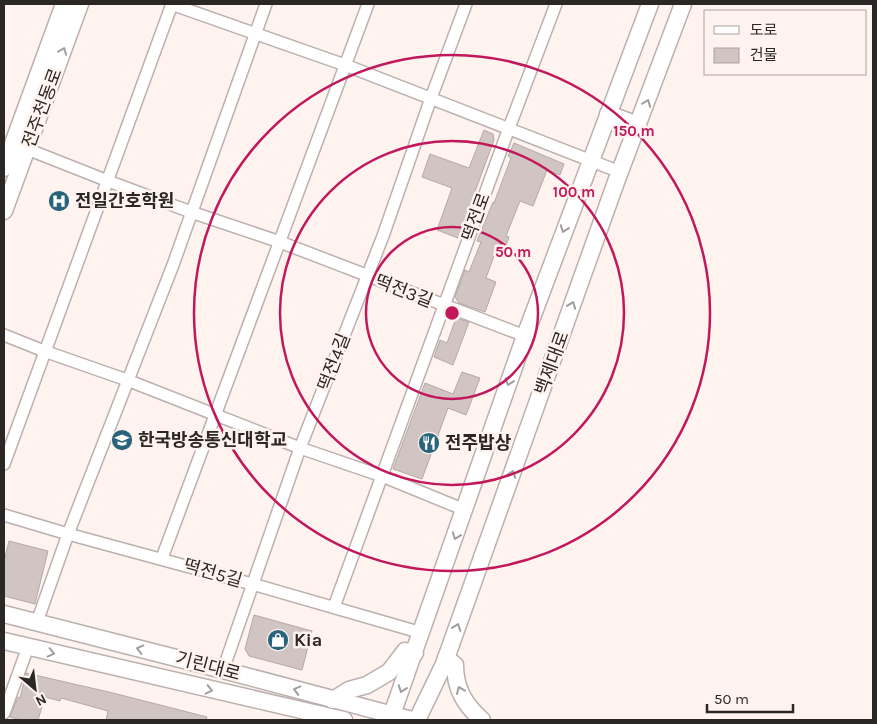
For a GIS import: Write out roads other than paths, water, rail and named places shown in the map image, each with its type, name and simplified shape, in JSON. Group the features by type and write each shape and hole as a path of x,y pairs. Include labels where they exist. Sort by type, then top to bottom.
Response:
{"street":[{"name":"전주천동로","path":"4,168 80,4"},
{"path":"4,464 172,4 346,65 620,172"},
{"path":"37,622 68,534 173,265 266,4"},
{"path":"162,558 368,4"},
{"path":"431,98 466,4"},
{"name":"떡전로","path":"444,306 556,4"},
{"name":"백제대로","path":"391,718 525,336 650,4"},
{"name":"백제대로","path":"417,720 446,658 620,172 683,4"},
{"name":"전주천동로","path":"4,211 15,144 60,7"},
{"name":"떡전3길","path":"367,276 383,236 431,98"},
{"path":"608,114 638,125"},
{"name":"떡전3길","path":"15,144 108,181 280,242 525,336"},
{"name":"떡전4길","path":"223,670 300,448 367,276"},
{"path":"334,607 444,306"},
{"path":"4,335 127,380 300,448 382,476 465,510"},
{"name":"떡전5길","path":"4,515 68,534 162,558 422,633"},
{"name":"기린대로","path":"4,614 223,670 391,718 412,720"},
{"name":"기린대로","path":"4,641 311,717 344,720"},
{"path":"4,713 28,647"},
{"path":"333,700 349,690 368,685 389,672 405,651 415,653"},
{"path":"446,658 454,665 460,691 469,708 482,720"}],"place":[{"name":"전일간호학원","path":"59,201"},
{"name":"한국방송통신대학교","path":"122,440"},
{"name":"전주밥상","path":"429,443"},
{"name":"Kia","path":"278,640"}]}
